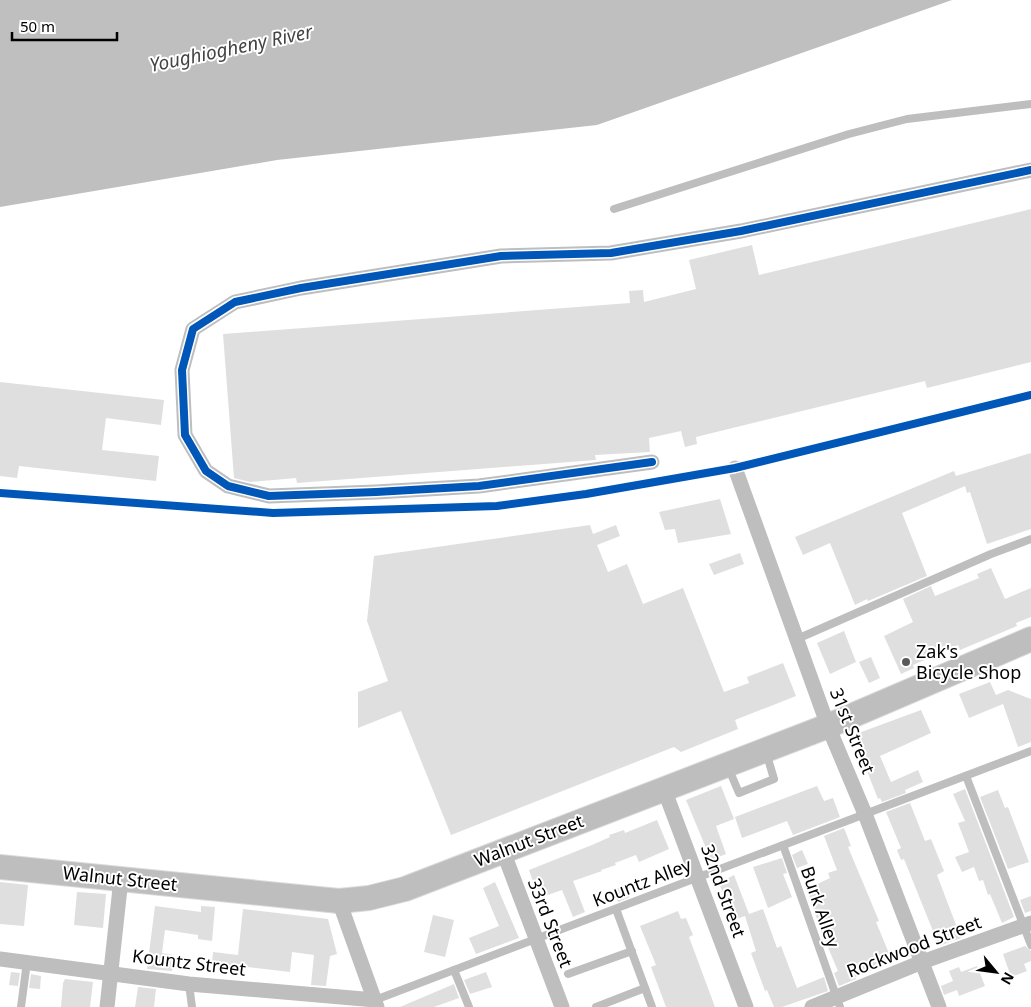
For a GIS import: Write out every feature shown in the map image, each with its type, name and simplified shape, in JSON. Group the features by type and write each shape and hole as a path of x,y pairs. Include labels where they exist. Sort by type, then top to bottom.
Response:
{"main road":[{"name":"Walnut Street","path":"0,866 339,901 369,898 405,889 828,726 1031,639"}],"street":[{"path":"652,462 479,486 269,496 228,486 206,470 185,435 182,370 193,329 235,302 301,288 501,256 611,253 741,231 1031,170"},
{"name":"31st Street","path":"735,468 828,726 865,814 938,1007"},
{"name":"32nd Street","path":"664,790 699,877 746,1007"},
{"name":"33rd Street","path":"503,851 562,1007"},
{"path":"107,1007 121,879"},
{"path":"339,901 376,1004"},
{"name":"Rockwood Street","path":"812,1007 838,1002 922,962 1027,925"},
{"name":"Kountz Street","path":"0,959 111,972 285,1000 376,1004"}],"lane":[{"path":"614,209 849,134 907,119 1031,104"},
{"path":"797,639 990,554 1031,539"},
{"name":"Kountz Alley","path":"376,1004 454,970 1031,751"},
{"path":"966,776 1027,925 1031,945"},
{"name":"Burk Alley","path":"782,845 838,1002"},
{"path":"616,909 652,1007"},
{"path":"568,974 632,951"},
{"path":"21,1007 27,962"},
{"path":"454,970 469,1007"},
{"path":"189,984 192,1007"},
{"path":"596,1007 645,988"}],"water":[{"name":"Youghiogheny River","path":"0,0 952,0 597,125 277,160 0,207"}],"building":[{"path":"1031,209 1031,362 927,388 925,381 696,437 697,444 685,447 681,431 649,438 650,452 595,455 596,460 297,483 296,478 250,482 234,478 223,334 630,303 629,291 643,290 644,302 696,289 689,260 752,245 759,275"},
{"path":"0,382 164,400 161,425 106,418 102,450 159,456 156,481 19,466 17,478 0,476"},
{"path":"1031,453 1031,529 987,544 970,492 967,493 965,486 902,513 927,576 868,601 867,599 855,605 830,543 803,555 795,537 954,471 956,476"},
{"path":"720,499 731,534 678,543 675,529 665,530 659,512"},
{"path":"590,525 593,534 616,525 620,536 597,545 608,572 627,564 643,604 683,588 724,692 749,683 747,677 783,663 796,696 735,720 738,729 681,752 674,747 451,835 401,711 358,728 358,692 388,681 367,621 374,556"},
{"path":"740,553 744,564 714,575 709,564"},
{"path":"991,568 1005,599 1031,588 1031,617 1016,623 1017,626 960,650 958,645 913,665 914,668 901,674 884,636 913,622 903,599 931,586 935,596 979,578 977,574"},
{"path":"844,631 856,662 830,674 817,643"},
{"path":"871,657 880,678 869,683 859,662"},
{"path":"990,682 996,695 1008,690 1031,699 1031,742 1018,747 1003,704 969,718 959,694"},
{"path":"921,710 931,733 880,756 891,782 918,770 923,782 905,790 906,793 882,802 880,798 878,799 858,748 861,747 856,734"},
{"path":"721,786 734,819 716,826 726,854 711,860 686,800"},
{"path":"817,786 824,801 833,798 840,817 793,835 787,821 742,838 735,817"},
{"path":"965,789 1014,917 1002,923 983,880 979,881 974,867 962,872 955,857 969,852 958,823 965,821 953,794"},
{"path":"998,790 1005,808 1008,807 1029,862 1008,869 980,797"},
{"path":"910,803 925,841 931,839 944,871 937,875 961,938 939,946 904,859 901,860 897,850 901,848 886,812"},
{"path":"657,820 669,849 639,862 636,855 615,863 616,865 602,871 573,881 585,912 573,917 562,890 539,898 529,870 592,845 610,837 609,835 624,830 625,833"},
{"path":"844,828 851,846 848,847 879,921 876,922 894,961 855,977 856,979 839,986 834,973 838,971 821,931 807,889 830,878 828,873 837,870 824,836"},
{"path":"802,850 808,864 797,868 792,855"},
{"path":"782,858 787,873 783,874 792,897 768,908 753,867"},
{"path":"734,875 749,914 763,909 777,948 781,946 797,988 824,977 828,991 782,1007 774,1007 767,990 765,991 751,953 756,951 745,916 733,920 719,883"},
{"path":"0,882 28,885 24,926 0,924"},
{"path":"495,882 519,938 476,954 469,938 499,926 483,888"},
{"path":"625,885 630,897 618,902 613,890"},
{"path":"77,892 106,894 103,928 74,925"},
{"path":"1031,896 1031,911 1025,913 1020,900"},
{"path":"155,906 201,912 201,906 215,907 212,941 198,939 198,935 165,930 162,953 174,955 172,971 147,969"},
{"path":"243,909 328,919 337,954 330,956 326,986 311,985 314,955 292,952 290,972 212,963 213,952 238,955"},
{"path":"678,911 681,919 686,918 693,935 689,937 715,1007 666,1007 651,967 656,965 640,926"},
{"path":"433,915 454,920 445,957 424,952"},
{"path":"1025,946 1031,951 1031,961 1024,964 1027,971 1011,977 1003,954"},
{"path":"977,966 985,986 959,996 957,990 944,995 941,986 953,981 949,971 959,967 961,972"},
{"path":"11,972 20,973 18,986 9,985"},
{"path":"486,972 492,987 470,994 464,980"},
{"path":"31,974 41,976 40,989 29,988"},
{"path":"65,979 93,982 90,1007 61,1007"},
{"path":"454,984 459,998 434,1007 400,1007"},
{"path":"138,987 156,989 154,1007 135,1007"}],"cycle path":[{"path":"652,462 479,486 269,496 228,486 206,471 185,435 182,370 193,329 235,302 301,288 501,256 611,253 741,231 1031,170"},
{"path":"0,493 273,513 497,506 586,494 735,468 1031,395"}],"place":[{"name":"Zak's Bicycle Shop","path":"906,662"}]}
